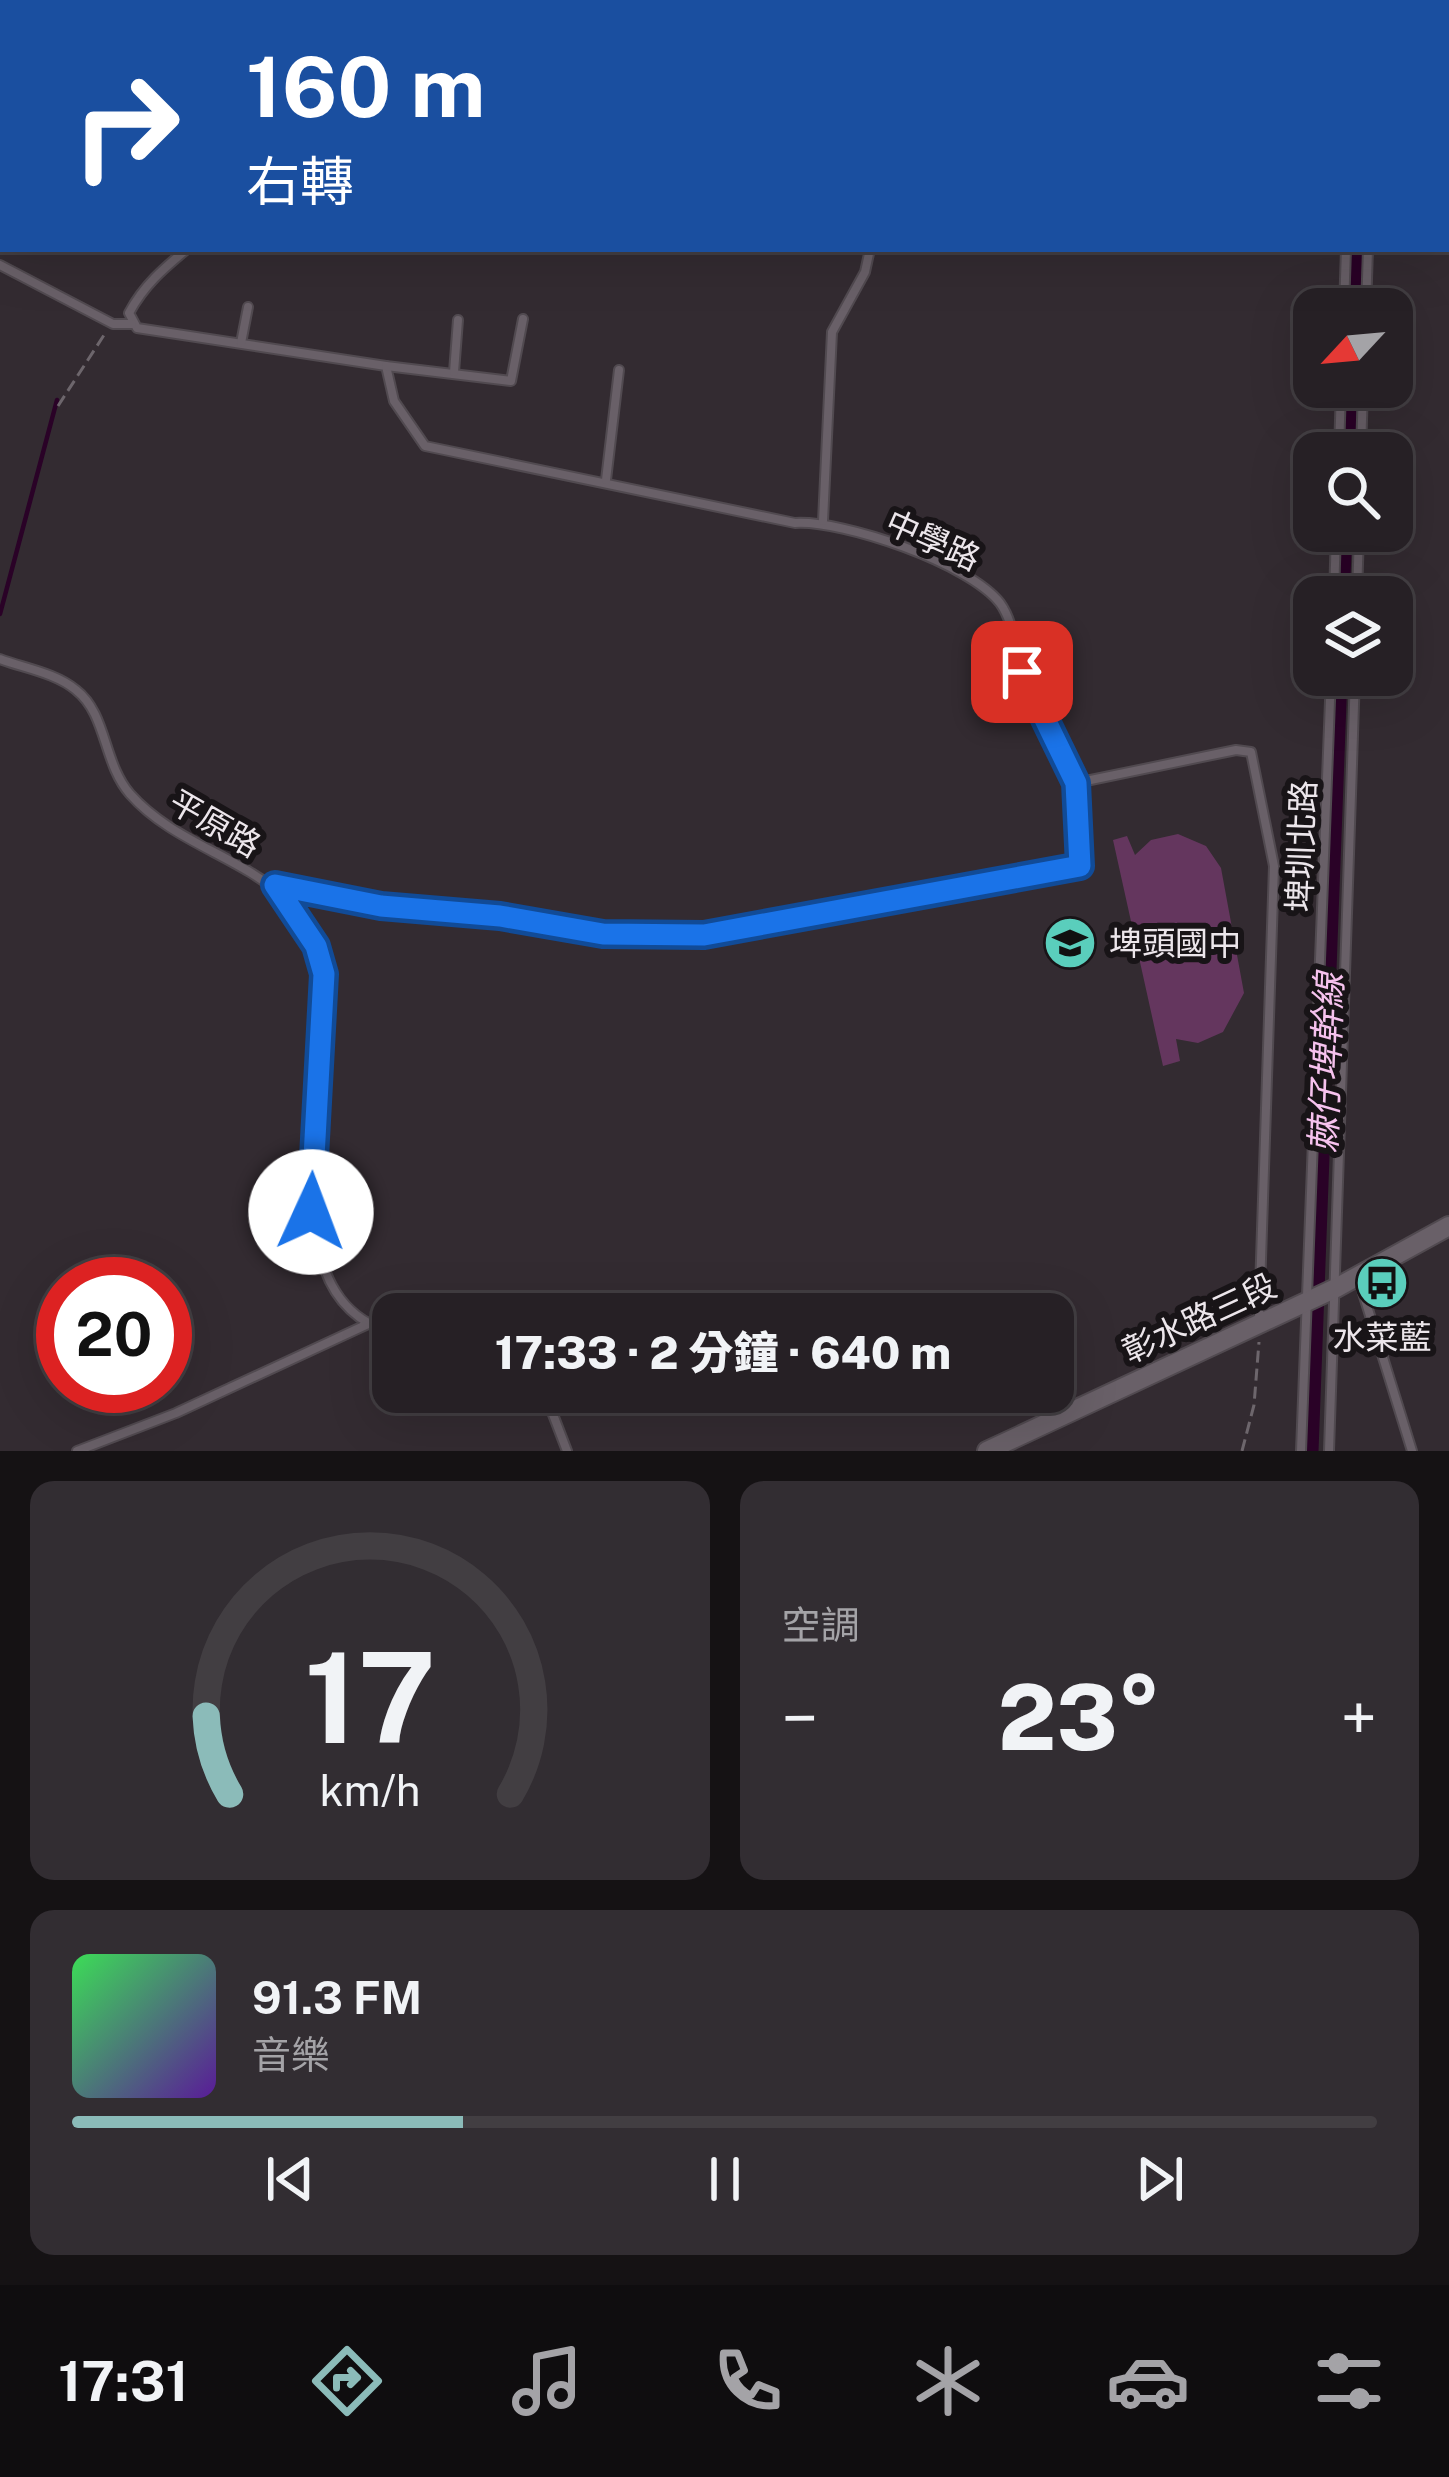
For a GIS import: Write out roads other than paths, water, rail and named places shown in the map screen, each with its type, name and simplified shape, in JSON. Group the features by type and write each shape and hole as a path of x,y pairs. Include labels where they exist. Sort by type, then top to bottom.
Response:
{"main road":[{"name":"彰水路三段","path":"988,1451 1336,1288 1449,1226"}],"lane":[{"path":"132,324 129,313 149,281 183,252"},
{"path":"823,521 832,332 866,272 869,252"},
{"path":"1345,288 1346,252"},
{"path":"1367,288 1369,252"},
{"path":"0,265 113,324 511,381 523,319"},
{"path":"241,343 248,307"},
{"path":"454,372 458,320"},
{"name":"中學路","path":"386,366 400,412 424,446 464,458 606,480 795,523 823,521 967,575 999,602 1014,632 1022,672 1076,783"},
{"path":"606,480 619,370"},
{"name":"平原路","path":"0,659 80,692 93,708 114,774 149,814 275,885 316,946 324,974 320,1104 309,1182 316,1234 339,1295 368,1324"},
{"name":"埤圳北路","path":"1300,1451 1330,696"},
{"path":"1329,1451 1353,696"},
{"path":"275,885 381,906 500,916 603,934 704,935 1080,866 1076,783 1236,751 1251,752 1274,866 1258,1323"},
{"path":"1358,1277 1412,1451"},
{"path":"77,1451 176,1413 372,1325"},
{"path":"552,1413 567,1451"}],"waterway":[{"name":"棘仔埤幹線","path":"1354,288 1355,252"},
{"path":"0,614 57,400"},
{"name":"棘仔埤幹線","path":"1349,408 1349,432"},
{"name":"棘仔埤幹線","path":"1343,576 1344,552"},
{"name":"棘仔埤幹線","path":"1311,1451 1339,696"}],"place":[{"name":"埤頭國中","path":"1070,943"},
{"name":"水菜藍","path":"1382,1283"}]}
